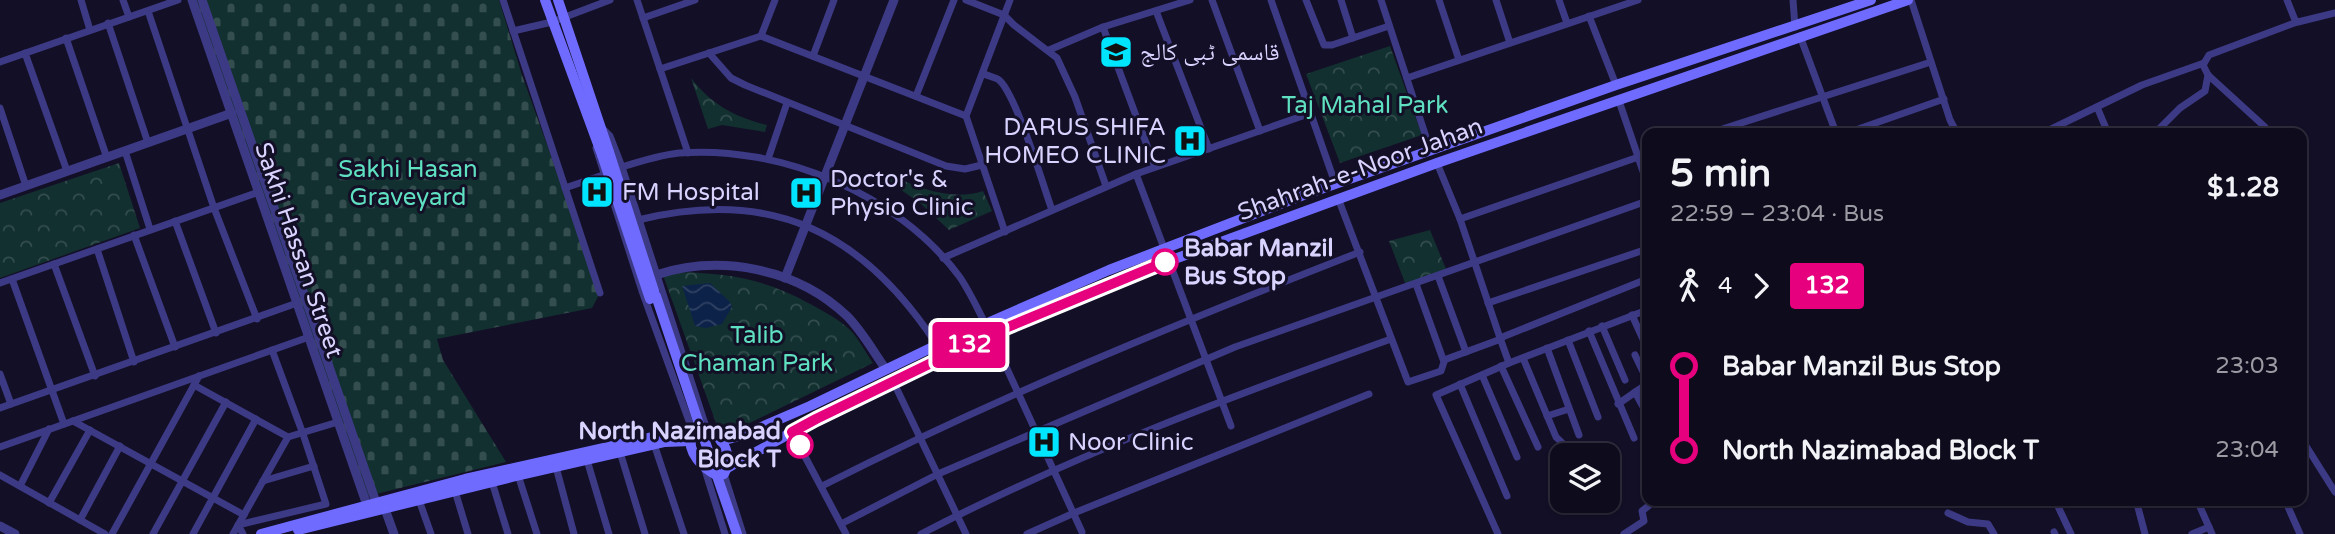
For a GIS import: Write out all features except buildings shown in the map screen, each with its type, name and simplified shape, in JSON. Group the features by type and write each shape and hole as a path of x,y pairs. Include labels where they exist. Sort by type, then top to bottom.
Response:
{"main road":[{"path":"545,0 597,140 606,153 737,534"},
{"path":"558,0 602,128 606,153 727,534"},
{"name":"Shahrah-e-Noor Jahan","path":"725,471 816,419 1025,320 1169,261 1338,198 1619,101 1798,32 1850,4 1871,0"},
{"name":"Shahrah-e-Noor Jahan","path":"722,441 743,435 810,406 885,368 1109,270 1335,183 1616,85 1910,0"},
{"path":"1498,127 1503,141"},
{"path":"1269,208 1274,222"},
{"path":"1109,270 1114,285"},
{"path":"1020,308 1025,320"},
{"path":"810,406 816,419"},
{"path":"261,534 419,500 707,430 719,437 727,452 725,471 718,476 705,470 692,451 691,436"},
{"path":"284,534 466,479 671,432 691,436"}],"street":[{"path":"81,0 90,30"},
{"path":"123,0 129,17"},
{"path":"0,62 178,0"},
{"name":"Sakhi Hassan Street","path":"192,0 338,422 375,508"},
{"name":"Sakhi Hassan Street","path":"202,0 375,508"},
{"path":"503,0 600,293"},
{"path":"513,31 552,22 610,0"},
{"path":"637,0 688,153"},
{"path":"643,18 695,0"},
{"path":"761,36 775,0"},
{"path":"813,56 834,0"},
{"path":"785,278 894,0"},
{"path":"916,96 954,0"},
{"path":"966,0 1004,15 1049,50 1063,68 1106,186"},
{"path":"1005,232 966,116 1010,0"},
{"path":"1212,0 1260,131"},
{"path":"1271,0 1335,183"},
{"path":"1307,0 1324,45 1332,45 1389,26"},
{"path":"1341,0 1353,38"},
{"path":"1381,0 1430,149"},
{"path":"1439,0 1459,60"},
{"path":"1496,0 1510,43"},
{"path":"1559,0 1567,23"},
{"path":"1407,78 1589,16 1616,3 1638,0"},
{"path":"1793,0 1798,32 1834,128"},
{"path":"1910,0 1955,128"},
{"path":"2287,0 2297,22"},
{"path":"1049,50 1103,27 1186,1"},
{"path":"148,11 214,208 257,318"},
{"path":"1156,11 1209,149"},
{"path":"2265,127 2208,75 2203,69 2204,63 2209,55 2297,22 2335,12"},
{"path":"1589,16 1616,85"},
{"path":"108,23 148,143"},
{"path":"1103,27 1155,167"},
{"path":"660,69 761,36 966,116"},
{"path":"66,38 107,158"},
{"path":"25,53 67,172"},
{"path":"709,53 731,78 787,103 946,166 965,169 982,165"},
{"path":"1726,128 1931,62"},
{"path":"2062,128 2142,85 2204,63"},
{"path":"984,74 999,80 1009,94 1052,210"},
{"path":"2160,128 2180,108 2205,91 2208,75"},
{"path":"1861,128 1944,99"},
{"path":"1619,101 1642,153"},
{"path":"768,159 787,103"},
{"path":"2098,107 2106,128"},
{"path":"0,108 26,186"},
{"path":"0,195 232,113"},
{"path":"943,258 1136,174 1311,113"},
{"path":"602,128 610,136 622,167 658,286 707,430"},
{"path":"597,140 595,150 691,436"},
{"path":"125,151 150,229"},
{"path":"622,167 648,159 688,153 722,153 768,159 825,177 850,188 899,218 943,258 960,278 985,323"},
{"path":"1460,219 1642,155"},
{"path":"1437,163 1460,219 1500,339 1505,365 1538,447"},
{"path":"1136,174 1164,248"},
{"path":"565,188 603,175"},
{"path":"0,283 259,192"},
{"path":"1338,198 1408,382 1441,371 1444,360 1416,284"},
{"path":"841,524 938,474 1205,359 1642,203"},
{"path":"638,219 692,209 744,209 806,225 872,267 914,310 937,345"},
{"path":"175,221 216,333"},
{"path":"134,235 175,347"},
{"path":"97,249 134,362"},
{"path":"1488,303 1642,251"},
{"path":"822,486 920,436 1190,318 1360,252"},
{"path":"1169,261 1230,426"},
{"path":"54,264 95,376"},
{"path":"656,275 681,267 711,264 744,267 785,278 820,297 846,316 885,368"},
{"path":"1438,276 1466,352"},
{"path":"12,279 64,424"},
{"path":"1444,360 1642,281"},
{"path":"642,291 658,286"},
{"path":"0,408 297,303"},
{"path":"1498,534 1436,395 1589,331 1642,312"},
{"path":"1632,315 1642,337"},
{"path":"1602,326 1625,380"},
{"path":"1589,331 1634,438"},
{"path":"991,334 1082,532"},
{"path":"0,447 309,337"},
{"path":"921,534 1054,471 1222,402 1391,339"},
{"path":"1568,340 1598,417"},
{"path":"1547,348 1579,435"},
{"path":"238,525 326,503 272,350"},
{"path":"1635,355 1642,371"},
{"path":"1523,358 1556,437 1562,443"},
{"path":"0,374 11,404"},
{"path":"1482,375 1517,457"},
{"path":"112,534 199,376"},
{"path":"893,382 966,534"},
{"path":"1460,384 1507,496"},
{"path":"194,385 288,437 338,422"},
{"path":"1618,404 1642,386"},
{"path":"1635,392 1642,405"},
{"path":"1027,534 1369,394"},
{"path":"153,534 226,402"},
{"path":"1547,416 1569,409"},
{"path":"193,534 256,419"},
{"path":"73,421 244,515"},
{"path":"20,486 49,429"},
{"path":"49,503 90,430"},
{"path":"792,432 846,534"},
{"path":"233,534 288,437"},
{"path":"654,444 684,534"},
{"path":"80,520 120,446"},
{"path":"2307,448 2335,492"},
{"path":"620,452 645,534"},
{"path":"587,460 609,534"},
{"path":"263,481 314,466"},
{"path":"556,467 574,534"},
{"path":"705,470 727,534"},
{"path":"725,471 743,534"},
{"path":"0,475 105,534"},
{"path":"518,475 537,534"},
{"path":"492,482 508,534"},
{"path":"455,491 468,534"},
{"path":"419,500 431,534"},
{"path":"1624,534 1644,521 1642,511 1648,506"},
{"path":"2058,506 2071,534"},
{"path":"2138,506 2145,534"},
{"path":"2192,534 2210,530 2200,506"},
{"path":"2288,506 2300,534"},
{"path":"375,508 394,534"},
{"path":"1948,513 1968,522 1989,524 1994,534"},
{"path":"238,525 243,534"},
{"path":"0,526 15,534"}],"green space":[{"name":"Sakhi Hasan Graveyard","path":"192,0 499,0 522,75 600,293 592,308 437,339 443,360 506,462 364,497"},
{"name":"Taj Mahal Park","path":"1390,46 1422,135 1340,163 1306,74"},
{"path":"691,78 707,96 725,109 767,125 765,132 722,125 708,129"},
{"path":"119,163 140,228 0,278 0,203"},
{"path":"892,175 937,192 960,195 983,191 992,211 949,230 921,204 890,182"},
{"path":"1430,230 1448,274 1407,288 1389,241"},
{"name":"Talib Chaman Park","path":"673,272 745,279 794,296 848,328 873,363 721,437 663,275"}],"water":[{"path":"710,283 732,307 722,324 706,328 695,326 682,286"}],"bus line":[{"name":"132","path":"800,445 792,432 816,419 991,334 1165,262"}],"place":[{"name":"قاسمی ٹبی کالج","path":"1116,52"},
{"name":"DARUS SHIFA HOMEO CLINIC","path":"1190,141"},
{"name":"FM Hospital","path":"597,192"},
{"name":"Doctor's & Physio Clinic","path":"806,193"},
{"name":"Babar Manzil Bus Stop","path":"1165,262"},
{"name":"Noor Clinic","path":"1044,442"},
{"name":"North Nazimabad Block T","path":"800,445"}]}
